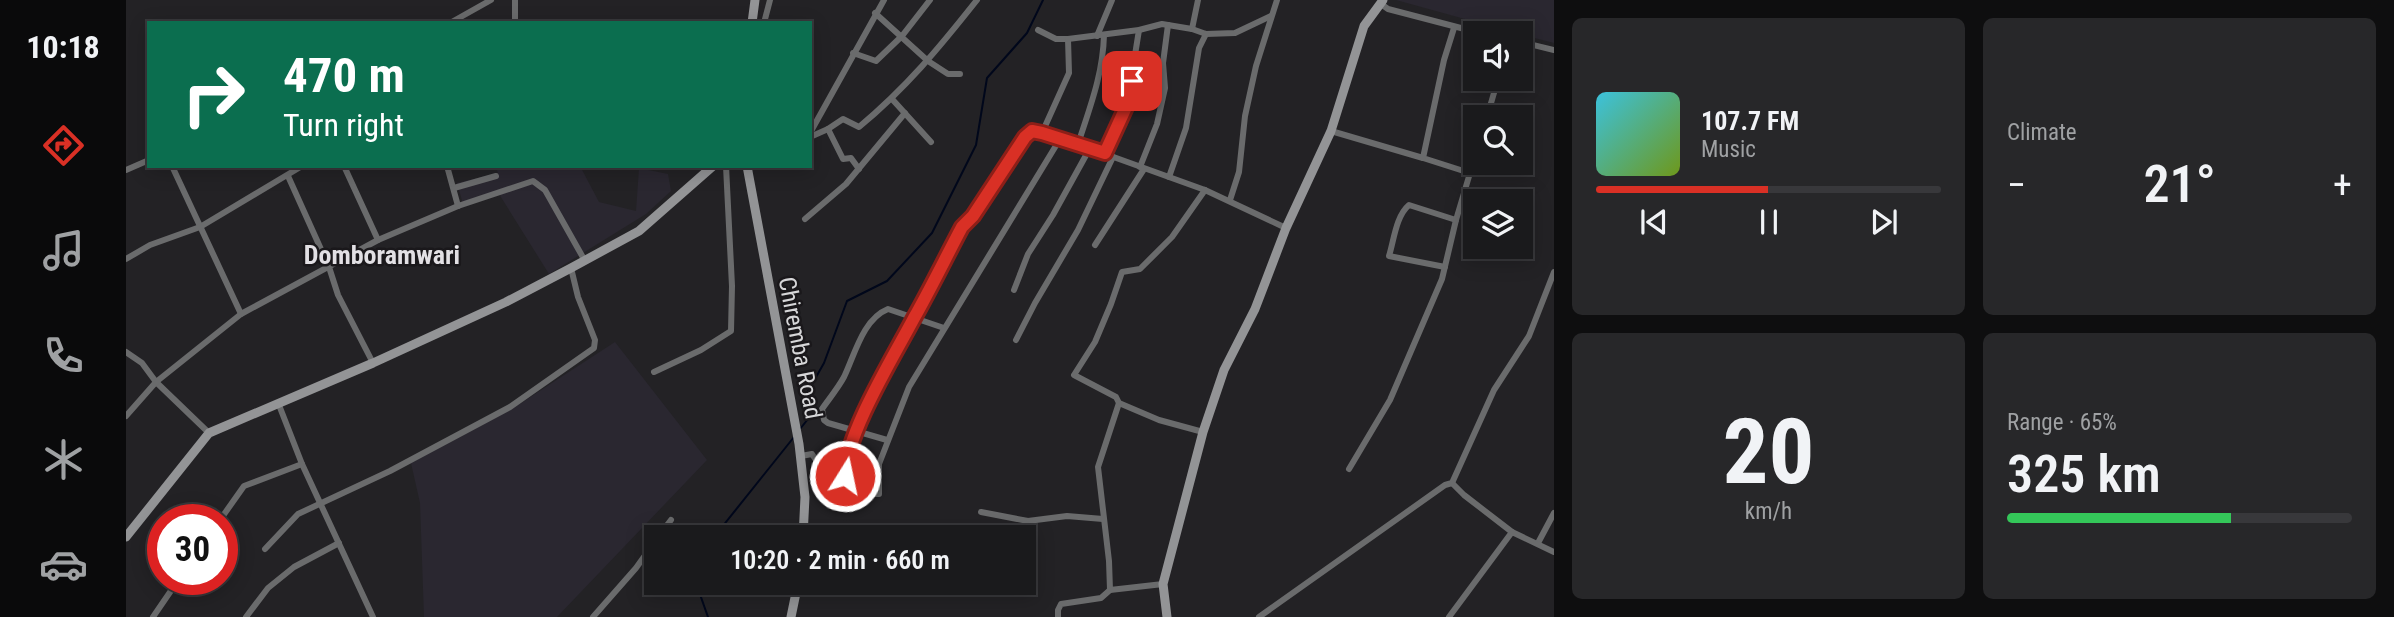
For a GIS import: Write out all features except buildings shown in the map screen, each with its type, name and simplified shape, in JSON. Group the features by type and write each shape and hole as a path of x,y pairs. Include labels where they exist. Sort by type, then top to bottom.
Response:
{"street":[{"path":"454,21 491,0"},
{"path":"514,21 515,0"},
{"path":"752,21 755,0"},
{"path":"765,21 770,0"},
{"path":"812,131 884,0"},
{"path":"853,53 876,61 902,36 930,0"},
{"path":"812,134 828,129 842,119 859,127 892,99 928,61 976,0"},
{"path":"1078,144 1098,87 1103,61 1100,36 1112,0"},
{"path":"1192,29 1198,0"},
{"path":"1230,200 1239,172 1245,117 1256,66 1277,0"},
{"path":"1167,617 1163,584 1202,432 1224,370 1255,309 1286,228 1331,131 1364,26 1382,2 1388,9 1463,30"},
{"path":"875,13 928,61 948,74 960,74"},
{"path":"1038,30 1056,39 1068,40 1139,30 1161,24 1206,34 1235,33 1272,16"},
{"path":"1095,245 1142,168 1157,124 1165,88 1163,63 1168,25"},
{"path":"1423,158 1441,71 1454,28"},
{"path":"1105,153 1127,105 1139,30"},
{"path":"1169,177 1186,128 1199,48 1206,34"},
{"path":"1042,133 1069,73 1068,40"},
{"path":"1533,45 1554,50"},
{"path":"892,99 931,142"},
{"path":"805,219 840,190 905,113"},
{"path":"828,129 843,159 851,158 859,169"},
{"path":"843,495 845,466 856,431 894,354 962,227 973,216 1025,137 1032,131 1105,153 1205,190 1286,228"},
{"path":"1331,131 1463,171"},
{"path":"801,456 812,454 819,466 827,494 879,494 879,464 909,387 944,328 959,309 994,244 1060,139"},
{"path":"1014,290 1028,254 1090,148"},
{"path":"1016,341 1078,230 1113,156"},
{"path":"126,170 147,161"},
{"path":"173,168 241,314"},
{"path":"126,259 150,245 200,227 299,168"},
{"path":"345,168 377,240"},
{"path":"448,168 458,206"},
{"path":"126,537 209,433 236,419 279,404 373,363 506,302 585,261 639,232 711,168"},
{"path":"654,372 701,350 731,331 732,286 726,168"},
{"name":"Chiremba Road","path":"747,168 801,456 805,497 804,525"},
{"path":"1349,470 1390,400 1438,290 1469,175"},
{"path":"288,176 329,267 338,295 373,363"},
{"path":"454,188 496,176"},
{"path":"126,416 156,382 241,314 377,240 458,206 533,181 545,190 585,261"},
{"path":"1202,432 1159,420 1119,403 1116,397 1074,375 1095,342 1122,272 1140,269 1172,237 1205,190"},
{"path":"1445,267 1389,256 1405,207 1409,205 1456,220"},
{"path":"265,549 298,513 390,471 510,407 594,348 595,340 578,297 571,268"},
{"path":"1259,617 1445,485 1452,483 1494,390 1530,336 1554,272"},
{"path":"887,440 828,423 824,420 822,409 842,380 856,348 876,314 888,309 944,328"},
{"path":"126,352 142,363 156,382 209,433"},
{"path":"1110,590 1098,467 1119,403"},
{"path":"279,404 302,464 373,617"},
{"path":"231,504 244,486 302,464"},
{"path":"1452,483 1512,532 1554,552"},
{"path":"981,512 1028,520 1067,516 1103,519"},
{"path":"1538,543 1554,513"},
{"path":"667,525 671,520"},
{"path":"1449,617 1512,532"},
{"path":"246,617 268,588 294,567 340,544"},
{"path":"593,617 644,557"},
{"path":"1058,617 1061,604 1101,598 1110,590 1163,584"},
{"path":"153,617 168,595"},
{"path":"791,617 796,595"}],"shaded area":[{"path":"1396,0 1554,0 1554,43 1533,38 1533,21 1472,21"},
{"path":"496,168 581,168 599,202 636,211 639,168 668,174 671,191 646,214 549,274 499,194 463,204 457,183 498,173"},
{"path":"615,342 707,460 557,617 424,617 420,503 411,463 515,407"}],"waterway":[{"path":"800,429 808,419 807,393 824,363 847,301 887,281 932,233 976,145 987,78 1027,33 1043,0"},
{"path":"724,525 794,437"},
{"path":"700,595 708,617"}],"district":[{"name":"Domboramwari","path":"382,255"}],"route":[{"path":"845,476 851,443 894,354 962,227 973,216 1025,137 1032,131 1105,153 1127,105 1132,81"}]}
